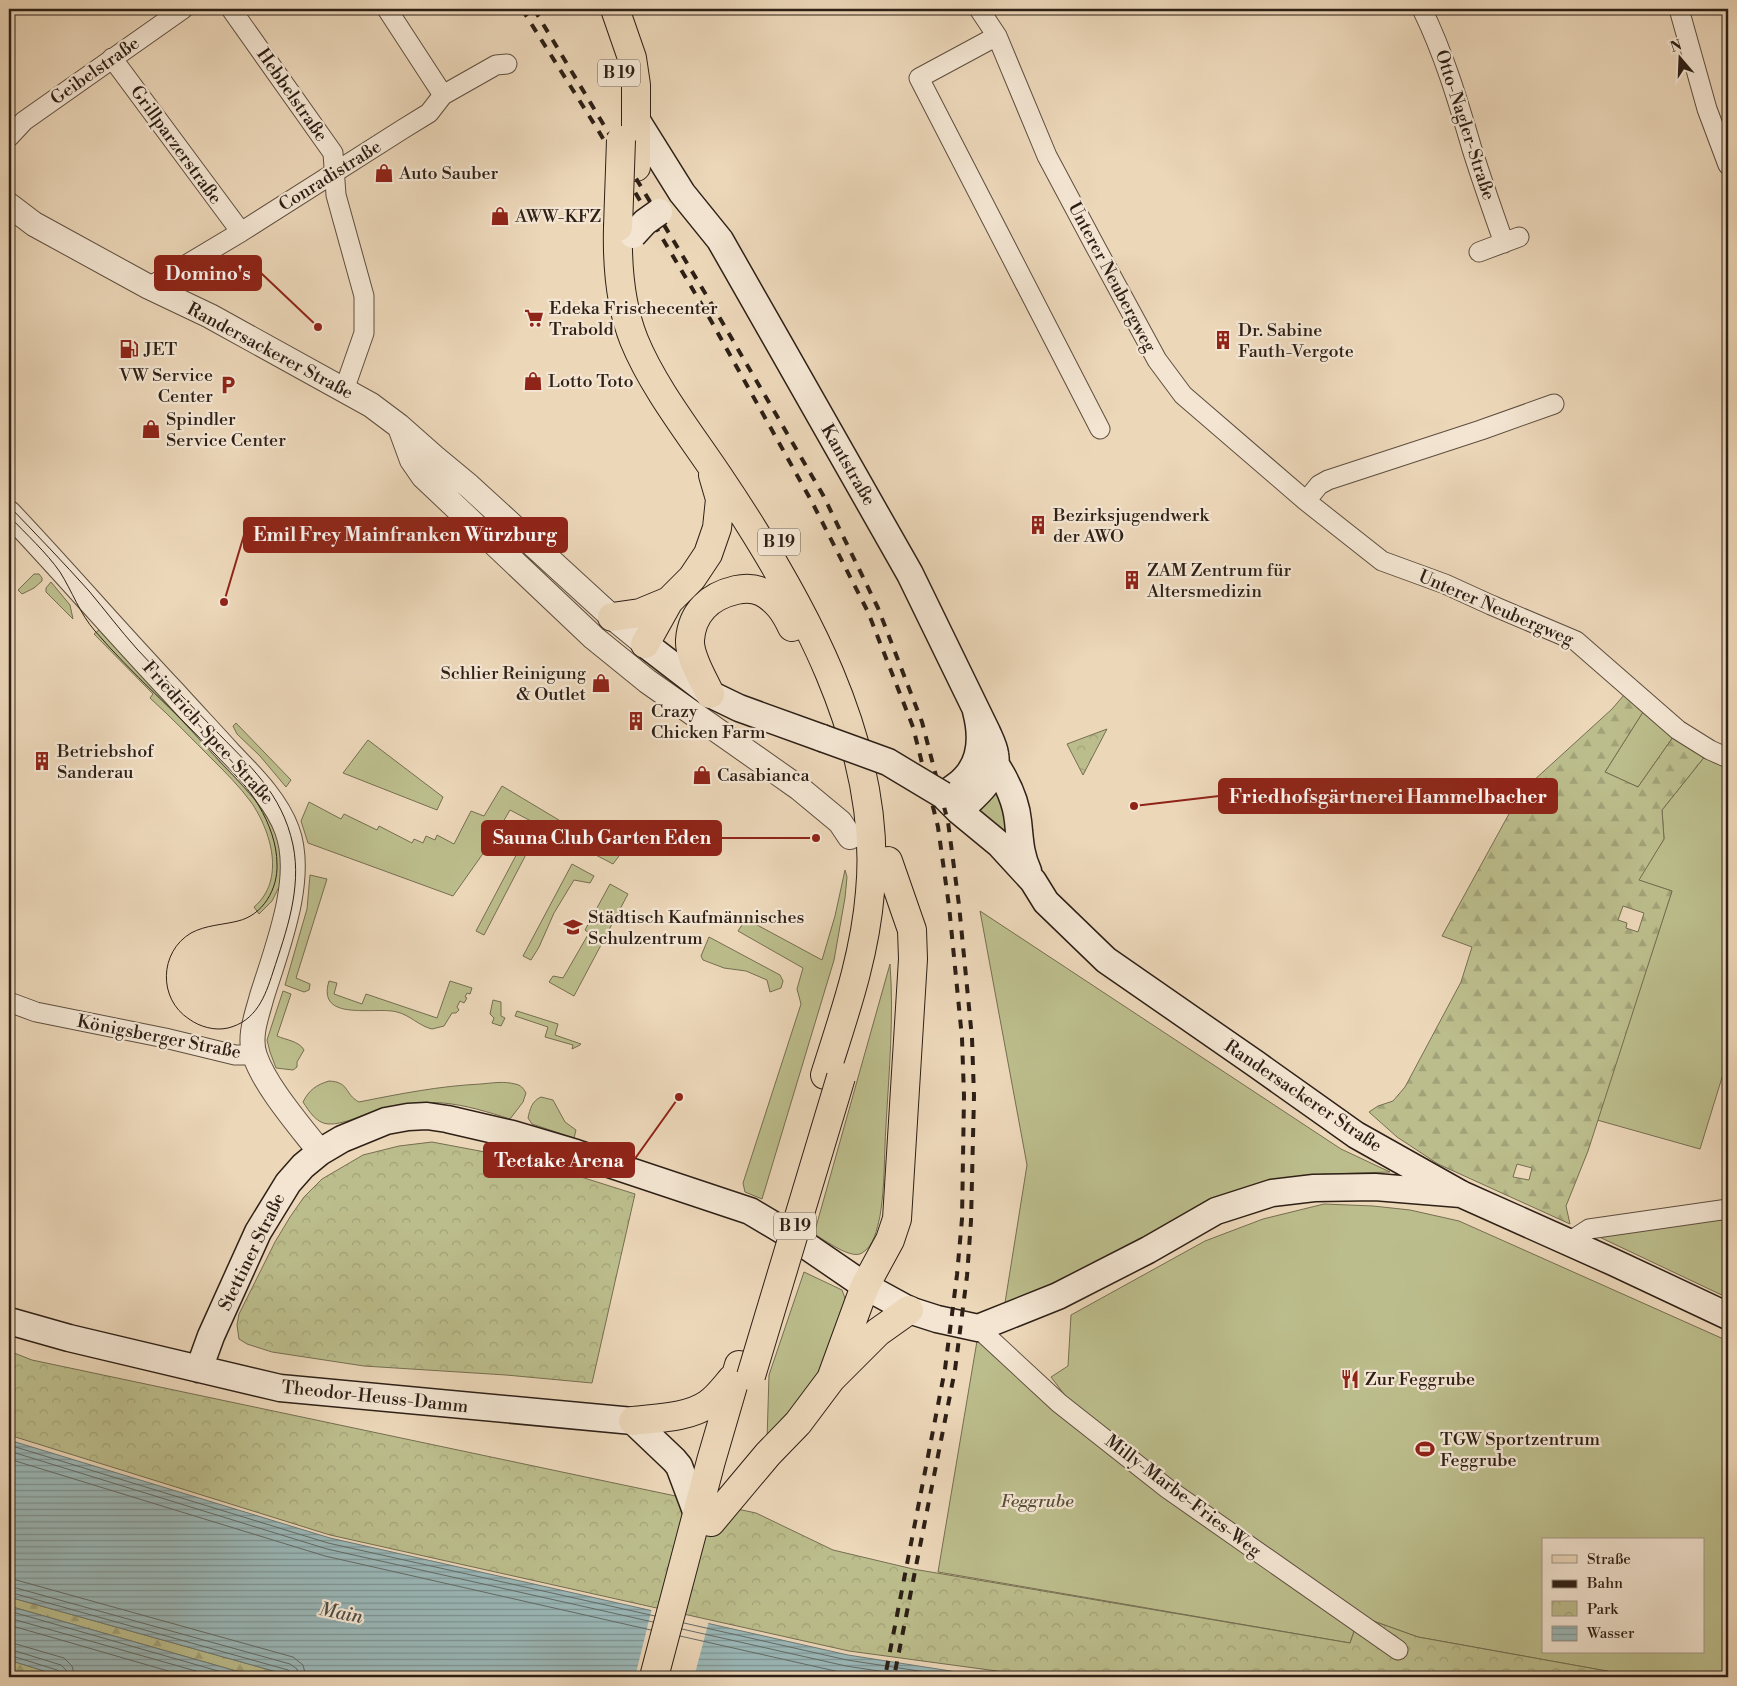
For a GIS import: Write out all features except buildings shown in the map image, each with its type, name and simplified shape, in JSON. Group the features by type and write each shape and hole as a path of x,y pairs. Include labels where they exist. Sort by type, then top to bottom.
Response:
{"main road":[{"name":"B 19","path":"598,9 609,38 620,82 622,120 629,131 636,167 628,234 619,270 623,298 634,340 654,380 777,569 822,657 845,714 865,787 872,860 870,893 858,968 833,1076 751,1376 654,1677"},
{"name":"B 19","path":"615,9 632,58 636,85 629,131 628,234 638,302 650,338 669,376 725,458 778,542 840,658 864,720 883,804 888,861 883,925 871,978 781,1220 735,1376 670,1677"},
{"name":"Kantstraße","path":"629,131 720,240 910,574 993,748 996,755 996,766 1012,794 1018,822 1022,860 1037,889"},
{"name":"Kantstraße","path":"628,234 659,212 674,211 687,214 708,225"},
{"path":"645,644 670,601 692,578 708,554 714,537 719,516 720,499 709,462"},
{"path":"710,694 692,653 690,641 693,625 700,611 711,599 725,592 745,588 761,592 776,602 789,621 803,647 821,690 838,738 852,794 855,843 866,867 870,893"},
{"path":"612,617 640,613 670,601"},
{"name":"Randersackerer Straße","path":"645,644 710,694 739,708 888,762 951,803 1000,844 1037,889 1106,960 1356,1135 1461,1194 1728,1316"},
{"name":"Kantstraße","path":"951,803 975,763 980,745 980,728 976,711"},
{"path":"951,803 978,793 993,774 996,766"},
{"path":"831,1380 865,1286 890,1240 897,1219 914,959 912,930 888,861"},
{"name":"Stettiner Straße","path":"199,1369 211,1336 258,1232 273,1204 288,1182 320,1152 342,1139 386,1121 408,1117 427,1116 447,1119 512,1134 576,1153 750,1211 792,1236 865,1286 909,1310 936,1319 986,1326"},
{"path":"986,1326 1058,1296 1148,1250 1216,1211 1272,1193 1314,1188 1375,1187 1461,1194"},
{"path":"633,1421 674,1460 704,1518 798,1423 831,1380 878,1332 909,1310"},
{"name":"Theodor-Heuss-Damm","path":"9,1321 69,1338 280,1388 633,1421"},
{"path":"633,1421 674,1416 704,1407 735,1376"}],"street":[{"name":"Geibelstraße","path":"9,137 24,121 183,9"},
{"name":"Hebbelstraße","path":"232,9 333,153 336,195 364,296 364,333 344,390"},
{"path":"387,9 443,95"},
{"name":"Unterer Neubergweg","path":"979,9 997,36 1047,156 1157,360 1183,395 1306,501 1382,561 1445,584 1576,640 1678,730 1710,750 1728,758"},
{"name":"Otto-Nagler-Straße","path":"1422,9 1448,70 1484,186 1512,240 1479,252"},
{"path":"1679,9 1707,109 1728,165"},
{"path":"997,36 919,78 1100,429"},
{"name":"Grillparzerstraße","path":"112,58 241,232"},
{"name":"Conradistraße","path":"149,287 334,174 428,113 443,95 496,65 507,64"},
{"name":"Randersackerer Straße","path":"9,205 34,224 149,287 210,316 371,405 399,426 469,486 612,617 645,644"},
{"path":"1306,501 1319,485 1328,480 1554,404"},
{"path":"399,426 412,460 423,476 570,616 647,680 800,788 840,822 855,843"},
{"name":"Friedrich-Spee-Straße","path":"9,513 252,777 269,798 284,822 292,850 294,879 282,929 255,1021 252,1039 254,1055"},
{"name":"Königsberger Straße","path":"9,1002 36,1012 164,1038 235,1055 254,1055 262,1074 320,1152"},
{"path":"1569,1242 1589,1229 1728,1209"},
{"name":"Milly-Marbe-Fries-Weg","path":"986,1326 1059,1403 1168,1489 1398,1650"}],"green space":[{"path":"34,574 39,574 42,581 34,588 22,594 18,590"},
{"path":"51,582 70,605 73,619 46,592 46,588"},
{"path":"99,630 209,742 266,809 278,839 282,888 279,887 272,901 259,914 254,907 264,896 270,883 272,855 269,841 258,814 233,780 150,698 153,694 94,634"},
{"path":"1624,695 1648,704 1605,772 1638,787 1678,730 1710,750 1662,810 1664,839 1639,880 1672,891 1588,1151 1566,1206 1570,1224 1438,1164 1397,1137 1369,1112 1378,1106 1393,1101 1405,1087 1461,982 1472,947 1442,936 1521,792 1612,709","holes":["1623,906 1644,913 1638,932 1626,928 1627,923 1618,920","1517,1164 1532,1168 1529,1180 1513,1177"]},
{"path":"1648,704 1678,730 1638,787 1605,772"},
{"path":"236,723 291,780 286,787 260,756 237,734 233,726"},
{"path":"1107,729 1083,775 1067,744"},
{"path":"368,740 443,797 437,810 343,773"},
{"path":"1710,750 1728,758 1728,1058 1700,1149 1597,1120 1672,891 1638,880 1664,839 1662,810"},
{"path":"995,780 1011,842 972,811"},
{"path":"502,786 619,856 613,864 510,810 503,822 514,828 507,842 505,840 503,843 494,838 453,896 308,843 301,821 309,802 341,819 344,814 377,830 379,826 412,843 414,839 423,843 426,836 435,840 437,835 454,844 471,811 484,816"},
{"path":"519,836 532,843 484,935 476,931 521,846 515,843"},
{"path":"572,864 594,876 590,883 574,880 554,913 531,960 523,956"},
{"path":"845,870 847,877 845,898 834,960 762,1199 745,1192 743,1183 801,1004 797,989 803,968 738,931 746,919 822,960 835,916"},
{"path":"310,875 327,879 296,978 310,984 309,990 304,992 285,985 307,909"},
{"path":"610,884 628,894 574,996 549,982 553,976 563,978 589,933 585,930"},
{"path":"980,911 1341,1149 1390,1172 1323,1174 1268,1183 1004,1309 1027,1165"},
{"path":"709,937 780,975 783,981 781,988 770,992 767,980 746,971 724,968 703,960 701,956"},
{"path":"890,964 891,1044 882,1205 872,1242 862,1253 851,1254 814,1234"},
{"path":"329,981 337,983 334,994 362,1004 366,994 437,1018 450,981 472,988 470,994 467,993 464,1003 460,1001 457,1007 459,1010 456,1013 452,1013 444,1026 432,1029 397,1012 339,1008 331,1003 327,994"},
{"path":"283,991 291,994 277,1036 296,1043 304,1050 297,1062 297,1067 293,1070 276,1068 267,1040"},
{"path":"493,1000 501,1002 501,1016 505,1018 501,1026 492,1023 494,1018 490,1014"},
{"path":"517,1011 558,1024 555,1035 581,1044 572,1049 573,1045 545,1037 548,1027 515,1016"},
{"path":"329,1081 344,1086 354,1099 359,1102 434,1088 498,1082 519,1085 526,1093 523,1102 510,1119 460,1105 427,1103 387,1108 347,1121 328,1124 316,1119 303,1102 313,1088"},
{"path":"541,1097 553,1100 565,1122 576,1130 574,1138 532,1124 528,1118 530,1111 533,1103"},
{"path":"432,1142 501,1155 559,1170 635,1194 592,1383 506,1375 364,1366 272,1352 247,1344 239,1339 237,1325 239,1314 275,1242 304,1197 322,1179 363,1155 399,1146"},
{"name":"TGW Sportzentrum Feggrube","path":"1324,1204 1410,1210 1459,1221 1728,1341 1728,1677 1640,1677 1418,1637 1362,1617 1080,1415 1051,1377 1068,1366 1071,1315 1205,1241 1263,1219"},
{"path":"1728,1218 1728,1298 1593,1234"},
{"path":"804,1272 842,1290 846,1301 832,1348 813,1381 767,1440 769,1375"},
{"name":"Feggrube","path":"978,1335 1356,1626 1350,1643 938,1572"},
{"path":"9,1351 32,1360 756,1513 833,1550 913,1569 1350,1643 1356,1626 1362,1617 1418,1637 1640,1677 1041,1677 849,1651 330,1535 9,1435"},
{"path":"9,1597 295,1677 257,1677 9,1606"},
{"path":"9,1660 63,1677 9,1677"}],"water":[{"name":"Main","path":"9,1440 330,1538 848,1655 989,1677 295,1677 9,1597"},
{"path":"9,1606 257,1677 63,1677 9,1660"}],"pier":[{"path":"652,1608 709,1621 694,1677 635,1677"}],"tram line":[{"path":"9,506 89,591 137,649 251,768 281,810 293,845 295,861 296,878 291,910 278,957 263,999 252,1014 238,1025 223,1029 213,1029 193,1022 179,1010 172,1000 166,976 168,963 180,941 202,928 247,918 262,907 267,900 275,883 277,856 266,819 255,799 238,778 95,631 60,572 42,550 9,516"}],"railway":[{"path":"522,9 598,130 705,310 812,502 868,612 913,727 938,827 949,906 962,1038 964,1096 962,1219 945,1369 885,1677"},
{"path":"534,9 711,303 823,495 878,608 922,722 948,822 959,905 972,1038 974,1096 971,1221 967,1276 955,1370 894,1677"}],"place":[{"name":"Auto Sauber","path":"384,173"},
{"name":"AWW-KFZ","path":"500,216"},
{"name":"Edeka Frischecenter Trabold","path":"534,318"},
{"name":"Domino's","path":"318,327"},
{"name":"Dr. Sabine Fauth-Vergote","path":"1223,340"},
{"name":"JET","path":"129,349"},
{"name":"Lotto Toto","path":"533,381"},
{"name":"VW Service Center","path":"228,385"},
{"name":"Spindler Service Center","path":"151,429"},
{"name":"Bezirksjugendwerk der AWO","path":"1038,525"},
{"name":"ZAM Zentrum für Altersmedizin","path":"1132,580"},
{"name":"Emil Frey Mainfranken Würzburg","path":"224,602"},
{"name":"Schlier Reinigung & Outlet","path":"601,683"},
{"name":"Crazy Chicken Farm","path":"636,721"},
{"name":"Betriebshof Sanderau","path":"42,761"},
{"name":"Casabianca","path":"702,775"},
{"name":"Friedhofsgärtnerei Hammelbacher","path":"1134,806"},
{"name":"Sauna Club Garten Eden","path":"816,838"},
{"name":"Städtisch Kaufmännisches Schulzentrum","path":"573,927"},
{"name":"Tectake Arena","path":"679,1097"},
{"name":"Zur Feggrube","path":"1350,1379"},
{"name":"TGW Sportzentrum Feggrube","path":"1425,1449"}]}
